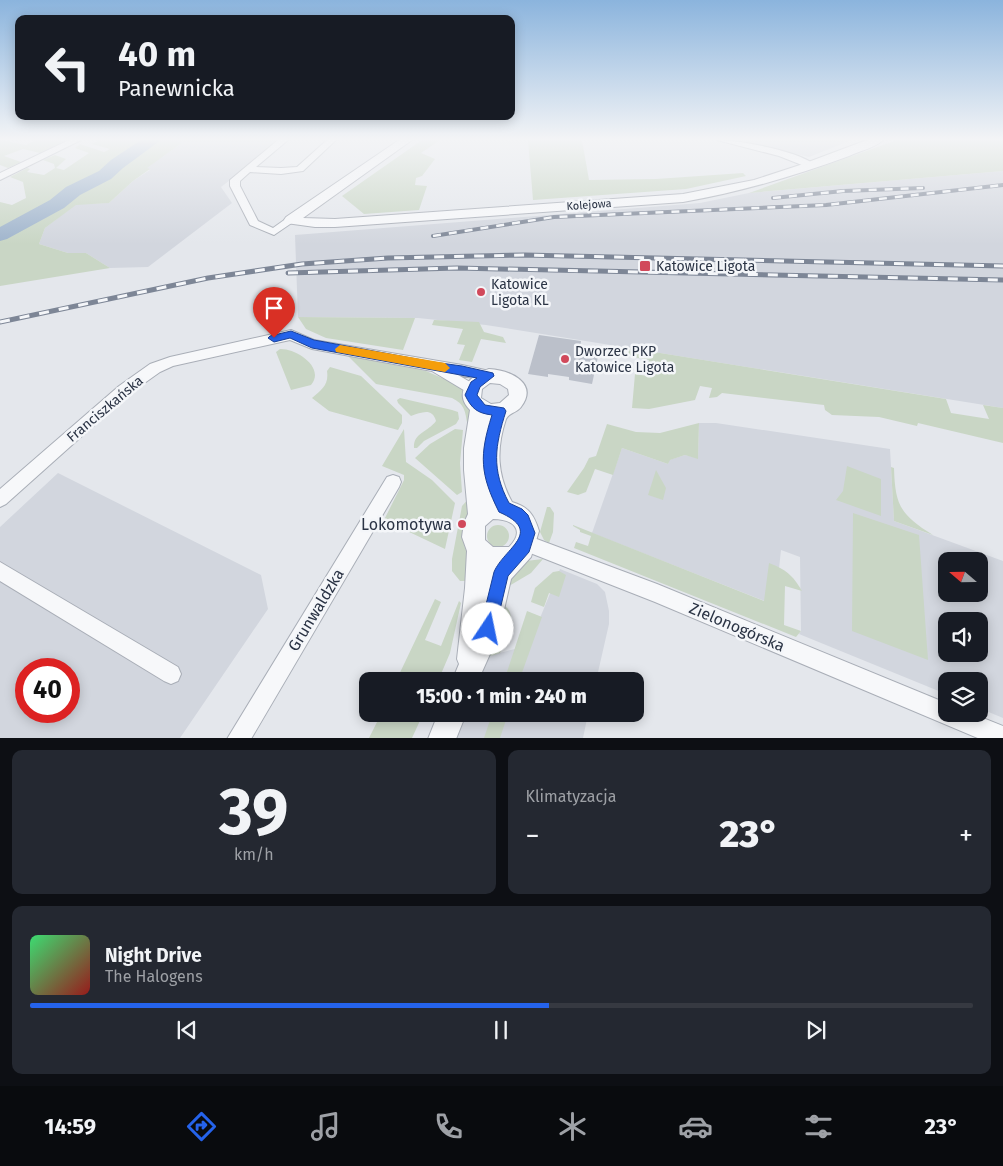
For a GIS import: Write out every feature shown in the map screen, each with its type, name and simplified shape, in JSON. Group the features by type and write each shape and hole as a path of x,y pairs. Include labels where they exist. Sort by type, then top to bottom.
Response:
{"street":[{"path":"241,174 235,180 238,195 254,223 274,232 356,174"},
{"name":"Kolejowa","path":"291,220 335,223 683,198 741,186 781,174"},
{"name":"Franciszkańska","path":"0,499 124,390 154,368 170,362 291,334 312,344 489,376"},
{"path":"433,366 472,390"},
{"path":"489,376 505,378 511,381 518,395 514,404 490,410 473,401 472,390 479,380 489,376"},
{"path":"490,410 490,464 493,486 504,508"},
{"path":"479,517 474,470 474,448 490,410"},
{"name":"Grunwaldzka","path":"238,738 393,482"},
{"path":"468,672 477,588 478,550 472,536 475,523 479,517 491,509 504,508 523,519 528,533 520,550 501,572 488,629 469,672"},
{"path":"478,550 484,555 498,560 520,550"},
{"name":"Zielonogórska","path":"520,550 657,593 938,711"},
{"path":"0,571 171,674"},
{"path":"442,738 449,722"},
{"name":"Zielonogórska","path":"966,722 1003,737"}],"shaded area":[{"path":"143,174 237,174 221,187 232,203 148,267 110,268 86,253 68,253 39,244 45,228 76,204 109,203"},
{"path":"963,174 1003,174 1003,408 486,325 418,318 298,317 295,235 700,203 749,193"},
{"path":"699,423 716,423 890,449 894,521 978,552 938,552 938,602 988,602 988,555 1003,561 1003,718 988,712 988,672 938,672 938,691 799,634 801,631 800,557 781,550 775,605 592,533 622,448 668,464 669,460 685,455 698,458"},
{"path":"58,473 261,575 268,609 180,738 0,738 0,527"},
{"path":"560,569 597,584 605,592 609,611 609,624 598,672 483,672 489,656 529,645"},
{"path":"462,722 586,722 583,738 455,738"}],"green space":[{"path":"15,174 142,174 109,203 76,205 45,228 39,244 68,253 86,253 110,268 0,286 0,202 12,205 26,198 23,182 10,177"},
{"path":"373,174 423,174 416,178 415,185 427,186 419,210 364,214 342,196"},
{"path":"531,174 588,174 589,180 656,179 722,174 746,176 686,189 533,200"},
{"path":"801,174 963,174 749,193"},
{"path":"298,317 415,318 403,350 326,338 306,329"},
{"path":"434,320 479,322 484,332 503,337 506,343 481,339 472,362 459,360 465,345 457,344 463,329 432,325"},
{"path":"623,347 946,399 951,413 989,419 983,405 1003,408 1003,443 918,423 917,426 879,417 832,415 825,410 824,405 722,393 717,397 709,398 712,388 700,386 695,400 649,409 632,408 635,374 647,376 649,360 633,357 623,350"},
{"path":"280,349 300,355 312,365 315,378 311,385 291,390 276,352"},
{"path":"348,356 426,371 458,385 465,393 468,403 470,413 469,424 463,408 452,398 376,384"},
{"path":"330,367 361,376 402,415 402,423 398,430 329,411 312,398 324,386 327,380 327,371"},
{"path":"400,398 458,412 459,419 456,424 414,448 414,443 418,436 436,421 429,412 411,416 398,403 397,400"},
{"path":"699,423 698,459 685,455 670,460 668,464 622,448 613,475 595,469 586,492 578,495 567,492 589,458 596,456 607,424 636,432 660,433"},
{"path":"404,429 406,462 432,480 455,503 445,549 384,520 404,480 404,475 382,466"},
{"path":"455,429 463,430 460,463 462,492 457,495 415,458 430,444"},
{"path":"847,466 881,479 881,516 836,500 843,491"},
{"path":"891,467 894,468 896,492 902,508 907,515 933,535 894,521"},
{"path":"656,470 666,488 663,500 648,495"},
{"path":"472,495 473,504 463,535 465,548 469,556 471,581 460,581 452,571 452,559 462,506"},
{"path":"547,507 550,507 554,513 553,532 549,543 544,540 540,532"},
{"path":"853,513 919,535 928,660 852,631"},
{"path":"498,525 506,528 509,536 506,544 498,547 490,544 487,536 490,528"},
{"path":"573,525 764,601 769,563 775,565 792,577 802,591 785,586 784,625 801,631 796,637 574,548 576,542 588,546 591,536 580,532"},
{"path":"543,559 531,573 509,586 507,577 526,561"},
{"path":"559,571 566,575 559,597 549,593 544,607 531,602 535,588 553,572"},
{"path":"435,599 441,602 425,640 441,646 459,601 461,603 450,653 442,672 400,672"},
{"path":"503,605 510,614 511,621 508,635 500,653 487,657"},
{"path":"527,611 542,617 522,672 507,672"},
{"path":"377,722 419,722 412,738 369,738"},
{"path":"489,722 505,722 500,738 484,738"}],"building":[{"name":"Dworzec PKP Katowice Ligota","path":"539,335 581,341 580,348 599,352 592,384 569,380 569,377 548,374 548,377 528,374"}],"waterway":[{"path":"0,235 57,204 73,191 106,174"}],"railway":[{"path":"433,236 554,217 826,205 1003,185"},
{"path":"773,198 843,191 923,188"},
{"path":"0,322 208,278 302,264 388,258 525,255 1003,266"},
{"path":"288,273 457,268 1003,280"}],"slow traffic":[{"path":"340,349 445,368"}],"place":[{"name":"Katowice Ligota","path":"645,266"},
{"name":"Katowice Ligota KL","path":"481,292"},
{"name":"Dworzec PKP Katowice Ligota","path":"565,359"},
{"name":"Lokomotywa","path":"462,524"}],"route":[{"path":"274,338 291,334 312,344 489,376 479,380 471,395 473,401 482,409 500,411 496,418 491,440 490,454 493,486 504,508 523,519 528,533 524,547 501,572 488,629"}]}
